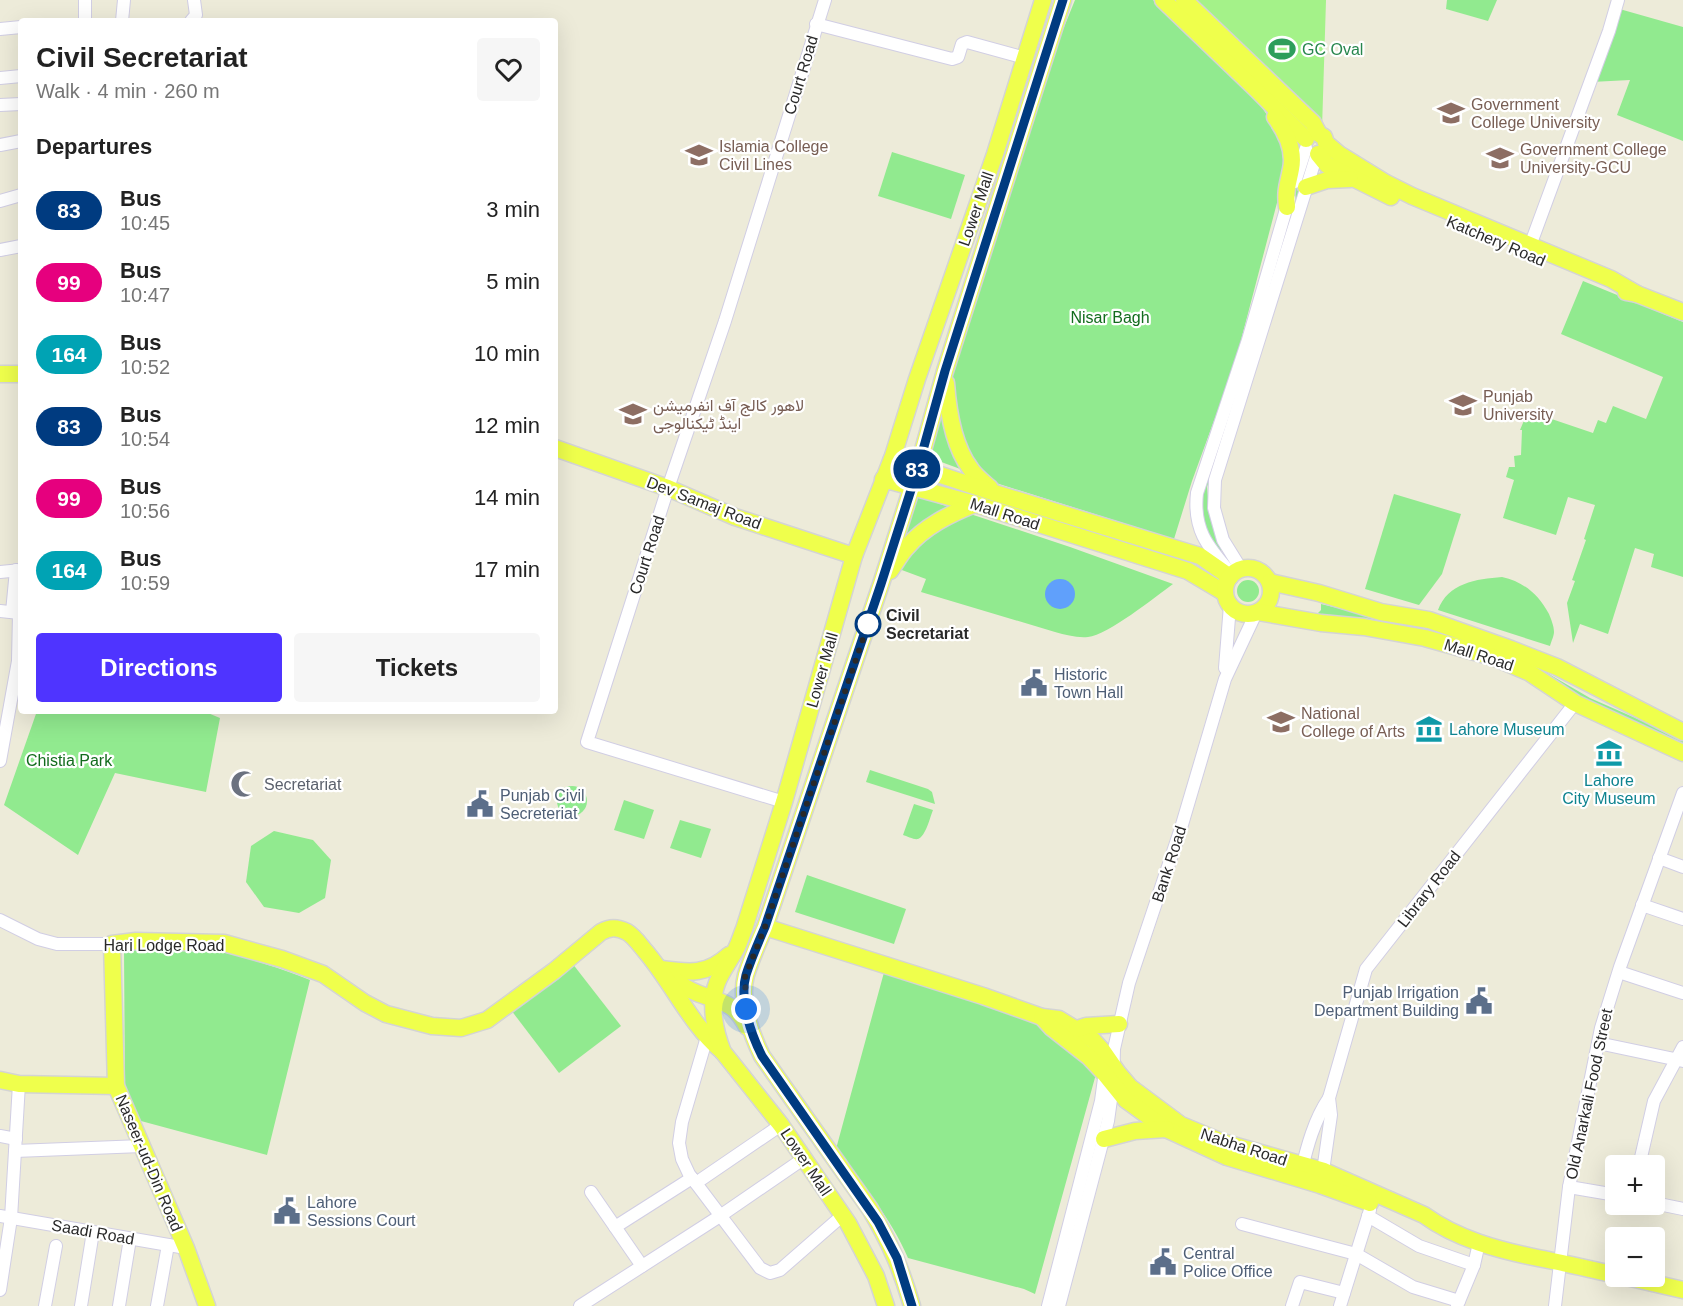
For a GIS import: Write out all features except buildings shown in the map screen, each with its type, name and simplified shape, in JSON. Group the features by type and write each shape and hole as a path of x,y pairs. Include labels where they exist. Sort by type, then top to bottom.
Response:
{"main road":[{"name":"Lower Mall","path":"886,1306 876,1276 843,1215 781,1125 723,1052 715,1025 714,998 721,975 737,948 784,802 854,556 892,459 995,154 1043,0"},
{"name":"Lower Mall","path":"912,1306 897,1258 870,1209 762,1056 753,1038 746,1009 745,977 765,927 881,584 918,468 945,371 1063,0"},
{"name":"Katchery Road","path":"1163,0 1315,145 1327,165 1389,196 1529,249"},
{"name":"Katchery Road","path":"1184,0 1313,123 1315,145"},
{"path":"1256,89 1282,126 1290,145 1292,167 1286,193 1287,207"},
{"path":"1315,145 1344,158 1395,188 1529,249 1611,279 1637,294 1683,312"},
{"path":"1306,187 1327,180 1353,179"},
{"path":"945,371 948,404 961,453 973,472 995,493"},
{"path":"0,374 18,374"},
{"name":"Dev Samaj Road","path":"558,449 668,488 735,517 854,556"},
{"name":"Mall Road","path":"892,459 1200,556 1232,583"},
{"name":"Mall Road","path":"883,479 975,504 1232,583"},
{"path":"881,584 907,547 930,526 975,504"},
{"path":"1247,568 1258,570 1270,582 1271,596 1264,608 1257,612 1241,613 1232,583 1247,568"},
{"name":"Mall Road","path":"1270,582 1319,593 1381,612 1429,620 1511,649 1557,667 1683,732"},
{"name":"Mall Road","path":"1257,612 1425,638 1493,657 1530,673 1575,703 1683,753"},
{"name":"Hari Lodge Road","path":"112,944 136,941 224,943 282,959 323,974 365,1003 386,1014 414,1023 446,1028 461,1028 487,1020 554,972 607,928 615,927 632,936 660,969"},
{"name":"Nabha Road","path":"765,927 1042,1017 1059,1019 1093,1040 1136,1108 1166,1130 1227,1157 1322,1178 1424,1215 1439,1226 1479,1243 1519,1255 1605,1273"},
{"name":"Naseer-ud-Din Road","path":"112,944 116,1086 186,1248 207,1306"},
{"path":"660,969 696,972 708,969 719,964 737,948"},
{"path":"660,969 687,989 726,1003 739,1013 753,1038"},
{"path":"660,969 697,1025 723,1052"},
{"path":"714,998 733,991 745,977"},
{"name":"Nabha Road","path":"1042,1017 1052,1028 1084,1053 1111,1066 1130,1087 1181,1125 1301,1172"},
{"path":"1077,1029 1086,1026 1119,1024"},
{"path":"0,1080 19,1084 116,1086"},
{"path":"1104,1139 1135,1131 1166,1130"},
{"name":"Nabha Road","path":"1322,1178 1370,1210 1422,1224 1439,1226"},
{"path":"1665,1286 1683,1290"}],"street":[{"path":"85,0 85,18"},
{"path":"122,18 124,0"},
{"path":"194,0 196,15 194,18"},
{"name":"Court Road","path":"784,802 587,742 668,488 726,321 825,0"},
{"path":"1529,249 1609,31 1618,0"},
{"path":"816,24 954,59 958,56 962,44 967,42 1025,58"},
{"path":"0,29 18,27"},
{"path":"0,78 18,76"},
{"path":"0,105 18,104"},
{"path":"0,145 18,142"},
{"path":"1232,583 1214,508 1215,480 1306,187 1315,145"},
{"path":"1232,583 1204,538 1199,525 1197,493 1248,340 1287,207 1315,145"},
{"path":"0,201 18,196"},
{"path":"0,250 18,247"},
{"path":"0,572 18,570 10,612 18,661 4,722 0,761"},
{"name":"Bank Road","path":"1225,679 1232,583"},
{"name":"Bank Road","path":"1048,1306 1111,1066 1130,983 1181,828 1225,679 1257,612"},
{"name":"Library Road","path":"1301,1172 1320,1112 1329,1098 1366,969 1575,703"},
{"name":"Old Anarkali Food Street","path":"1555,1306 1569,1187 1600,1028 1683,793"},
{"path":"1670,829 1683,833"},
{"path":"1659,858 1683,867"},
{"path":"1642,905 1683,919"},
{"name":"Hari Lodge Road","path":"0,920 38,939 57,944 112,944"},
{"path":"1618,972 1683,993"},
{"path":"707,1037 682,1122 679,1143 682,1160 694,1181 720,1216 760,1268 770,1273 780,1270 843,1215"},
{"path":"1598,1043 1680,1060"},
{"path":"1642,1155 1654,1101 1680,1060 1683,1047"},
{"name":"Bank Road","path":"1059,1306 1104,1139 1111,1066"},
{"path":"0,1290 6,1217 16,1145 19,1084"},
{"name":"Library Road","path":"1322,1178 1331,1115 1329,1098"},
{"path":"615,1227 694,1181 781,1125"},
{"path":"0,1136 16,1145 142,1146"},
{"path":"580,1306 720,1216 803,1159"},
{"path":"1569,1187 1605,1193"},
{"path":"591,1192 642,1266"},
{"path":"1665,1205 1683,1209"},
{"path":"1340,1306 1370,1210 1419,1246 1474,1265"},
{"name":"Saadi Road","path":"6,1217 186,1248"},
{"path":"1242,1224 1356,1254 1413,1287 1458,1304 1474,1265 1479,1243"},
{"path":"81,1306 93,1232"},
{"path":"119,1306 130,1239"},
{"path":"157,1306 168,1245"},
{"path":"45,1306 56,1246"},
{"path":"1293,1306 1300,1282 1344,1293"}],"green space":[{"name":"Nisar Bagh","path":"1075,0 1153,0 1252,94 1288,144 1289,157 1235,363 1192,481 1174,539 996,483 984,474 967,453 949,384 1062,32"},
{"name":"GC Oval","path":"1191,0 1326,0 1322,128"},
{"path":"1447,0 1497,0 1488,21 1446,9"},
{"path":"1616,8 1683,27 1683,141 1617,115 1630,80 1591,82"},
{"path":"892,152 965,175 951,219 878,196"},
{"path":"1303,161 1308,162 1207,487 1210,517 1222,549 1220,552 1208,534 1199,497"},
{"path":"1583,281 1683,322 1683,577 1651,567 1654,554 1635,548 1608,634 1580,624 1573,643 1567,603 1595,505 1568,497 1556,535 1503,518 1514,480 1506,477 1509,467 1515,467 1514,456 1521,455 1522,430 1520,430 1528,411 1593,433 1598,420 1606,423 1613,406 1646,419 1663,377 1561,334"},
{"path":"940,396 963,470 925,456"},
{"path":"1394,494 1461,514 1442,574 1419,605 1365,589"},
{"path":"919,497 1173,584 1119,623 1097,635 1088,637 1055,632 921,592 926,579 891,566 911,507"},
{"path":"1502,577 1524,586 1545,607 1554,630 1550,646 1438,610 1443,601 1456,588 1473,581"},
{"path":"1248,580 1256,583 1259,591 1256,599 1248,602 1240,599 1237,591 1240,583"},
{"path":"1321,604 1457,637 1513,656 1590,698 1683,739 1683,745 1582,698 1545,676 1317,614 1321,610"},
{"name":"Chistia Park","path":"36,714 210,714 220,718 206,792 115,773 78,855 4,805"},
{"path":"870,770 928,789 932,792 935,804 866,782"},
{"path":"572,786 578,787 586,795 586,807 578,815 572,816 566,815 558,807 557,801 558,795 566,787"},
{"path":"624,800 654,810 644,839 614,830"},
{"path":"914,804 933,810 923,834 918,839 903,835"},
{"path":"680,820 711,829 701,858 670,848"},
{"path":"274,831 313,840 331,860 325,898 299,913 264,907 246,882 251,846"},
{"path":"807,875 906,909 894,944 795,912"},
{"path":"184,948 216,951 257,961 310,980 267,1155 141,1121 125,1093 124,949"},
{"path":"572,963 621,1026 559,1073 511,1010"},
{"path":"886,965 1037,1023 1096,1074 1035,1294 1024,1289 908,1258 885,1215 836,1149"}],"water":[{"path":"1060,579 1071,583 1075,594 1071,605 1060,609 1049,605 1045,594 1049,583"}],"bus line":[{"name":"83","path":"912,1306 897,1258 878,1222 762,1056 748,1023 745,977 765,927 881,584 918,468 945,371 1063,0"}],"place":[{"name":"GC Oval","path":"1282,49"},
{"name":"Government College University","path":"1451,113"},
{"name":"Islamia College Civil Lines","path":"699,155"},
{"name":"Government College University-GCU","path":"1500,158"},
{"name":"Punjab University","path":"1463,405"},
{"name":"لاھور کالج آف انفرمیشن اینڈ ٹیکنالوجی","path":"633,414"},
{"name":"Civil Secretariat","path":"868,624"},
{"name":"Historic Town Hall","path":"1034,683"},
{"name":"National College of Arts","path":"1281,722"},
{"name":"Lahore Museum","path":"1429,729"},
{"name":"Lahore City Museum","path":"1609,753"},
{"name":"Secretariat","path":"244,784"},
{"name":"Punjab Civil Secreteriat","path":"480,804"},
{"name":"Punjab Irrigation Department Building","path":"1479,1001"},
{"name":"Lahore Sessions Court","path":"287,1211"},
{"name":"Central Police Office","path":"1163,1262"}],"route":[{"path":"746,1009 745,977 765,927 868,624"}]}
